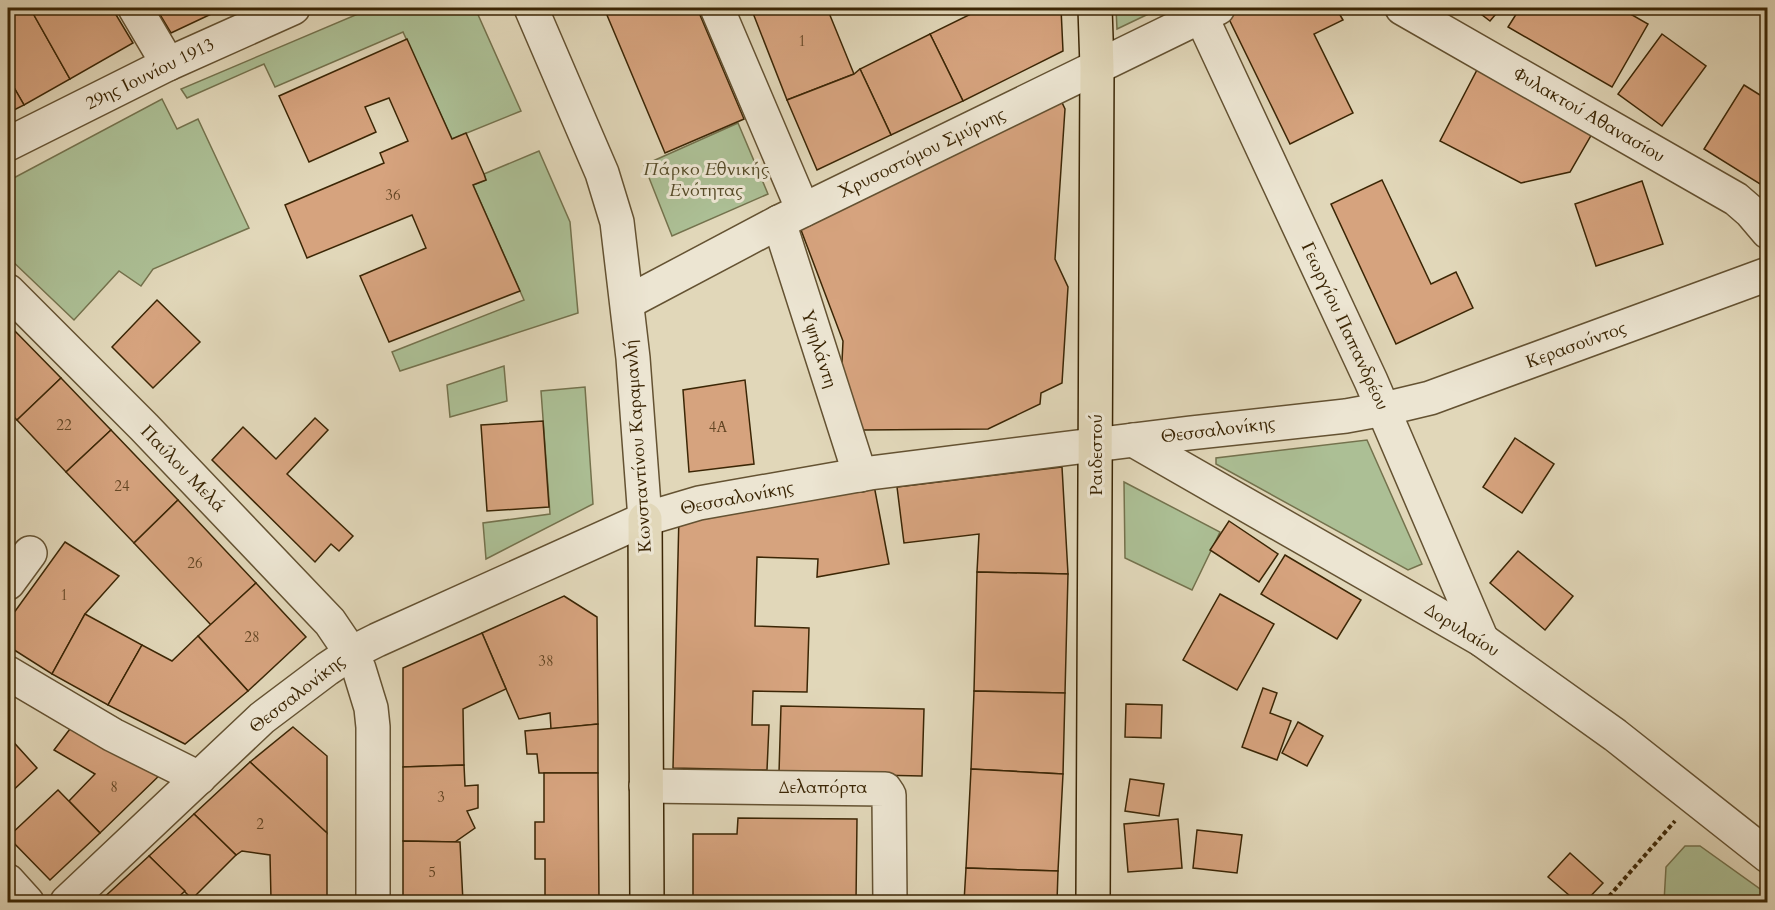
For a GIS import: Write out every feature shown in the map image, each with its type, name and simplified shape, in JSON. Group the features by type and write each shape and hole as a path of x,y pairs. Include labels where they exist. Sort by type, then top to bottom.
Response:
{"main road":[{"name":"Ραιδεστού","path":"1093,903 1097,67 1095,8"},
{"name":"Κωνσταντίνου Καραμανλή","path":"645,519 647,903"}],"street":[{"path":"135,8 168,64"},
{"name":"29ης Ιουνίου 1913","path":"8,144 168,64 293,8"},
{"name":"Κωνσταντίνου Καραμανλή","path":"531,8 587,135 611,197 617,222 628,302 645,519"},
{"name":"Υψηλάντη","path":"717,8 791,216 860,475"},
{"name":"Φυλακτού Αθανασίου","path":"1402,8 1736,199 1751,212 1767,232"},
{"name":"Χρυσοστόμου Σμύρνης","path":"628,302 791,216 1209,12"},
{"name":"Γεωργίου Παπανδρέου","path":"1209,12 1482,640"},
{"name":"Κερασούντος","path":"1383,410 1430,398 1767,274"},
{"name":"Παύλου Μελά","path":"8,291 144,427 287,576 330,622 351,653 371,708 373,903"},
{"name":"Θεσσαλονίκης","path":"67,903 262,718 351,653 645,519 699,503 860,475 1383,410"},
{"name":"Δορυλαίου","path":"1133,440 1482,640 1615,735 1767,856"},
{"path":"8,583 30,554"},
{"path":"8,673 113,735 199,778"},
{"name":"Δελαπόρτα","path":"646,786 885,789 889,795 890,903"},
{"path":"8,881 27,903"}],"path":[{"path":"1604,903 1695,798"}],"green space":[{"path":"372,8 475,8 521,111 452,139 403,32 275,87 264,64 187,98 181,89"},
{"path":"1116,8 1161,8 1117,29"},
{"path":"162,99 177,129 198,119 249,228 153,269 141,286 119,271 74,320 8,257 8,181"},
{"name":"Πάρκο Εθνικής Ενότητας","path":"738,123 768,194 672,236 644,165"},
{"path":"539,151 570,222 578,313 400,371 392,352 524,300 473,185 486,180 484,174"},
{"path":"504,366 507,401 450,417 447,385"},
{"path":"585,387 593,504 486,559 483,523 550,514 541,391"},
{"path":"1367,440 1422,564 1408,570 1216,464 1216,458"},
{"path":"1124,482 1220,532 1192,590 1125,558"},
{"path":"1685,846 1700,846 1767,894 1767,902 1664,902 1666,867"}],"building":[{"path":"8,8 30,8 70,79 24,105 8,77"},
{"path":"30,8 112,8 133,43 70,79"},
{"path":"156,8 224,8 171,33"},
{"path":"604,8 697,8 744,119 665,153"},
{"path":"751,8 827,8 854,74 787,100"},
{"path":"983,8 1061,8 1063,51 963,101 930,34"},
{"path":"1248,8 1336,8 1343,20 1314,34 1353,113 1290,144 1228,17"},
{"path":"1473,8 1501,8 1490,21"},
{"path":"1520,8 1620,8 1648,24 1612,87 1508,27"},
{"path":"930,34 963,101 891,135 860,69"},
{"path":"1662,34 1706,66 1662,126 1618,94"},
{"path":"407,39 452,139 466,133 486,180 473,185 520,291 389,342 360,276 426,248 412,215 307,258 285,205 384,163 380,153 408,141 389,98 365,107 376,132 309,162 279,96"},
{"path":"1478,68 1593,132 1570,172 1521,183 1440,141"},
{"path":"860,69 891,135 817,170 787,100 854,74"},
{"path":"8,77 24,105 8,113"},
{"path":"1744,85 1768,100 1768,189 1704,149"},
{"path":"1058,94 1065,109 1055,259 1068,287 1062,383 1041,393 1040,404 988,429 863,430 841,382 843,341 798,222"},
{"path":"1382,180 1431,284 1456,272 1473,308 1396,344 1331,204"},
{"path":"1642,181 1663,244 1596,266 1575,204"},
{"path":"157,300 200,342 153,388 112,347"},
{"path":"11,327 61,378 17,420 8,411 8,330"},
{"path":"61,378 111,430 66,472 17,420"},
{"path":"745,380 754,464 689,472 683,390"},
{"path":"315,418 328,430 287,474 353,536 339,551 331,544 315,562 212,460 243,427 276,459"},
{"path":"543,421 549,507 487,511 481,425"},
{"path":"111,430 178,500 134,543 66,472"},
{"path":"1515,438 1554,464 1522,513 1483,487"},
{"path":"1062,467 1068,574 977,572 979,534 904,543 897,487"},
{"path":"873,480 889,564 817,577 818,559 757,557 755,626 809,628 807,692 753,691 752,725 769,725 767,770 673,768 679,515"},
{"path":"178,500 256,583 211,625 134,543"},
{"path":"1229,521 1278,554 1259,582 1210,550"},
{"path":"8,538 16,547 8,558"},
{"path":"65,542 119,576 85,614 52,674 8,646 8,621"},
{"path":"1518,551 1573,596 1545,630 1490,583"},
{"path":"1285,555 1361,600 1337,639 1261,594"},
{"path":"977,572 1068,574 1065,693 974,691"},
{"path":"256,583 306,637 248,691 198,636"},
{"path":"1220,594 1274,624 1237,690 1183,660"},
{"path":"564,596 597,617 598,724 551,729 550,713 519,719 482,633"},
{"path":"85,614 142,645 108,705 52,674"},
{"path":"482,633 506,689 463,709 464,765 403,767 403,668"},
{"path":"198,636 248,691 185,744 108,705 142,645 172,661"},
{"path":"1263,688 1277,693 1270,713 1291,721 1277,760 1242,747"},
{"path":"974,691 1065,693 1063,774 971,769"},
{"path":"1126,704 1162,705 1161,738 1125,737"},
{"path":"781,706 924,709 922,776 779,773"},
{"path":"1298,722 1323,736 1307,766 1282,753"},
{"path":"598,724 598,773 539,773 537,754 527,754 525,731"},
{"path":"73,725 163,772 100,833 69,801 95,774 54,750"},
{"path":"293,727 327,756 327,833 250,762"},
{"path":"8,736 37,768 8,795"},
{"path":"250,762 327,833 327,898 271,899 270,855 242,851 236,855 194,814"},
{"path":"464,765 465,786 478,785 478,808 467,811 475,828 455,842 403,841 403,767"},
{"path":"971,769 1063,774 1058,871 966,868"},
{"path":"544,773 598,773 599,902 545,902 545,859 535,859 535,822 544,822"},
{"path":"1130,779 1164,784 1159,816 1125,811"},
{"path":"58,790 100,833 50,880 8,837"},
{"path":"194,814 236,855 192,899 149,856"},
{"path":"738,818 857,819 856,902 693,902 693,834 737,834"},
{"path":"1178,819 1182,868 1128,872 1124,824"},
{"path":"1197,830 1242,835 1237,873 1193,868"},
{"path":"403,841 460,842 463,902 403,902"},
{"path":"1570,853 1603,883 1585,902 1577,902 1548,877"},
{"path":"149,856 185,891 173,902 99,902"},
{"path":"966,868 1058,871 1057,902 964,902"},
{"path":"327,898 327,902 236,902 236,900"}]}
